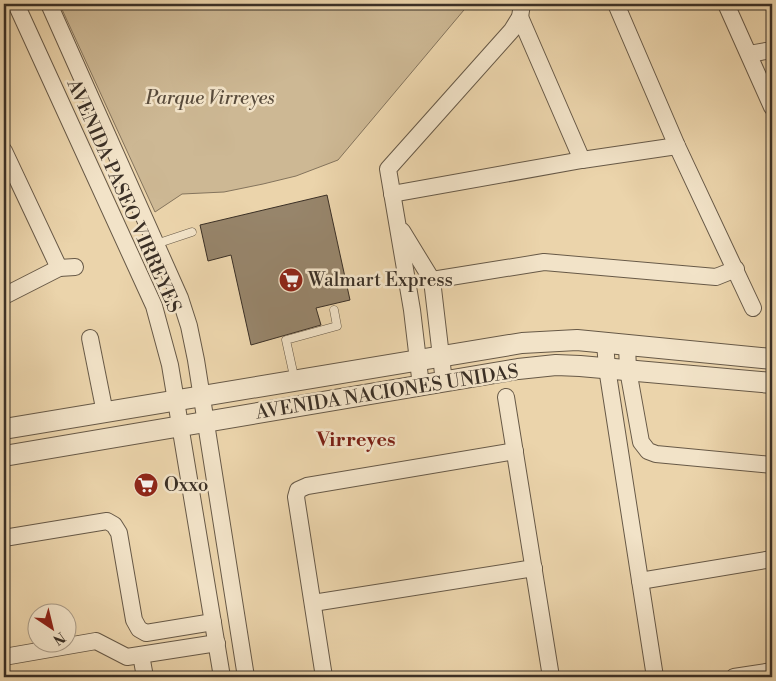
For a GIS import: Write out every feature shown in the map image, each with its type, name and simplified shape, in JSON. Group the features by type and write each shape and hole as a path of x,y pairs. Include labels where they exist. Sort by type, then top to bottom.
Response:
{"street":[{"name":"AVENIDA PASEO VIRREYES","path":"16,4 154,306 170,365 222,677"},
{"name":"AVENIDA PASEO VIRREYES","path":"49,4 180,298 189,326 202,396 246,677"},
{"path":"616,4 678,146 753,308"},
{"path":"726,4 772,107"},
{"path":"521,10 582,160"},
{"path":"421,386 412,310 388,169 512,30 521,10"},
{"path":"749,54 772,50"},
{"path":"392,194 582,160 678,146"},
{"path":"4,151 59,268"},
{"path":"100,189 126,178"},
{"path":"397,223 432,280 444,382"},
{"path":"432,280 544,262 716,277 736,270"},
{"path":"4,296 59,268 75,267"},
{"path":"90,338 105,413"},
{"name":"AVENIDA NACIONES UNIDAS","path":"4,429 522,343 577,340 772,359"},
{"path":"605,343 607,368 655,677"},
{"path":"627,345 628,370 641,442 648,451 656,454 772,465"},
{"name":"AVENIDA NACIONES UNIDAS","path":"4,453 206,422 518,369 556,365 772,383"},
{"path":"506,397 551,677"},
{"path":"324,677 296,498 298,490 307,486 515,451"},
{"path":"4,538 107,521 114,525 119,532 134,620 139,629 146,633 168,629 182,634 214,631"},
{"path":"640,581 772,559"},
{"path":"313,602 534,568"},
{"path":"4,656 96,641 127,658 214,631"},
{"path":"141,655 145,677"},
{"path":"734,677 772,671"}],"lane":[{"path":"156,244 192,232"},
{"path":"295,381 286,340 338,326 334,310"}],"green space":[{"name":"Parque Virreyes","path":"469,4 338,160 296,176 263,184 224,192 182,194 155,212 60,5"}],"building":[{"name":"Walmart Express","path":"327,195 350,300 316,308 321,325 251,345 231,255 208,261 200,225"}],"place":[{"name":"Walmart Express","path":"291,280"},
{"name":"Oxxo","path":"146,485"}],"district":[{"name":"Virreyes","path":"356,440"}]}
